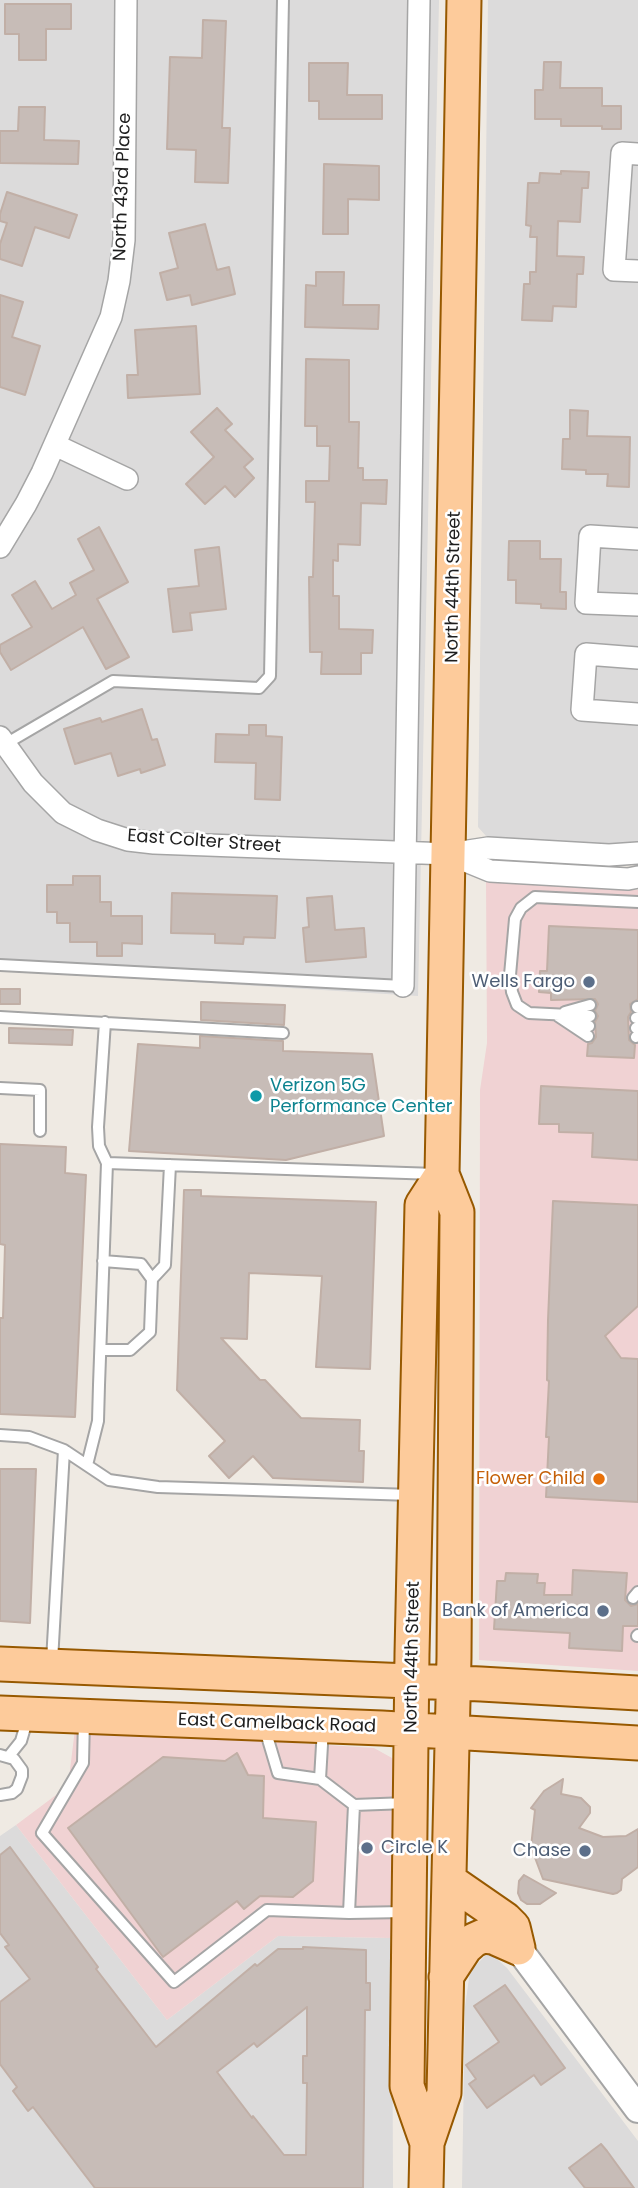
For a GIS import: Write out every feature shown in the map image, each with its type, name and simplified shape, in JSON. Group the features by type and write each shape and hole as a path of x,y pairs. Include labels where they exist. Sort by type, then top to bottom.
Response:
{"main road":[{"name":"North 44th Street","path":"426,2188 427,2143 444,2093 450,1881 457,1212 442,1174 464,0"},
{"name":"North 44th Street","path":"427,2143 407,2086 411,1730 422,1205 442,1174"},
{"path":"0,1664 638,1693"},
{"path":"62,1666 78,1716"},
{"name":"East Camelback Road","path":"15,1713 638,1743"},
{"path":"450,1881 505,1919 513,1927 518,1948"},
{"path":"446,1977 465,1948 474,1940 484,1936 494,1937 518,1948"}],"street":[{"name":"North 43rd Place","path":"0,547 26,505 55,445 111,317 124,240 126,0"},
{"path":"403,986 419,0"},
{"path":"638,154 622,153 614,270 638,271"},
{"path":"55,445 127,479"},
{"path":"638,539 590,536 586,603 638,605"},
{"path":"638,658 586,654 582,710 638,714"},
{"name":"East Colter Street","path":"2,743 33,783 63,813 97,830 128,840 449,855 488,848 609,855 638,853"},
{"name":"East Colter Street","path":"449,855 490,871 628,879 638,877"},
{"path":"518,1948 638,2109"}],"lane":[{"path":"2,743 113,681 259,688 270,676 283,0"},
{"path":"556,1015 589,1021 529,1013 517,1005 512,992 510,975 514,919 521,908 535,897 638,902"},
{"path":"0,965 403,986"},
{"path":"0,1017 283,1032"},
{"path":"87,1465 98,1421 101,1350 107,1163 99,1146 98,1127 105,1022"},
{"path":"0,1088 40,1090 40,1131"},
{"path":"107,1163 442,1174"},
{"path":"152,1279 165,1265 170,1165"},
{"path":"101,1350 130,1350 150,1332 152,1279 141,1264 103,1261"},
{"path":"0,1435 29,1437 64,1450 109,1480 158,1487 416,1495"},
{"path":"62,1666 64,1450"},
{"path":"0,1795 18,1789 22,1776 19,1764 5,1755 21,1741 15,1713"},
{"path":"78,1716 83,1763 42,1833 174,1982 267,1910 409,1912"},
{"path":"264,1724 278,1773 320,1779 354,1805 410,1803"},
{"path":"320,1779 323,1727"},
{"path":"349,1913 354,1805"}],"shaded area":[{"path":"0,0 439,0 418,996 0,970"},
{"path":"488,0 638,0 638,843 619,846 493,838 486,836 478,827"},
{"path":"486,880 638,890 638,1671 479,1660 480,1090 487,1043"},
{"path":"75,1729 374,1748 392,1758 396,1769 392,1938 278,1936 167,2020 16,1825 68,1786"},
{"path":"16,1825 167,2020 278,1936 392,1938 393,2188 0,2188 0,1836"},
{"path":"489,1952 507,1968 638,2141 638,2188 462,2188 465,2007 470,1971"}],"building":[{"path":"5,4 71,4 71,29 46,29 46,60 19,60 19,34 5,34"},
{"path":"203,20 226,21 222,128 230,128 228,183 195,182 196,150 167,149 170,57 202,58"},
{"path":"544,62 561,62 560,88 602,88 602,106 621,106 621,129 561,126 561,119 535,119 535,90 543,90"},
{"path":"309,63 348,63 347,95 382,95 382,119 319,119 319,101 309,101"},
{"path":"19,107 45,107 44,140 79,141 78,164 0,163 0,131 18,131"},
{"path":"324,164 379,166 379,200 348,199 348,234 323,234"},
{"path":"561,171 589,172 588,188 582,188 580,222 558,221 557,256 584,257 583,274 577,274 576,307 553,306 552,321 522,320 524,284 530,284 530,272 536,272 537,237 530,237 531,226 526,225 528,183 539,183 540,173 561,174"},
{"path":"7,192 77,215 69,238 35,227 22,266 0,259 0,244 7,223 0,221 0,214"},
{"path":"205,224 217,270 229,267 235,294 192,305 190,295 167,300 160,273 178,268 169,233"},
{"path":"316,272 344,272 343,305 379,305 378,329 305,327 306,285 316,286"},
{"path":"0,295 23,302 12,337 40,346 25,395 0,387"},
{"path":"196,326 200,394 128,398 127,375 138,375 135,330"},
{"path":"306,359 349,360 349,422 359,422 358,468 363,468 363,480 387,480 386,504 361,503 360,545 338,544 338,561 333,560 333,596 339,596 339,629 373,630 372,653 361,653 361,674 321,674 322,652 310,652 309,577 313,577 315,502 306,502 306,481 329,481 330,446 317,446 317,426 305,426"},
{"path":"217,408 232,424 225,430 253,459 244,467 254,478 235,497 225,486 205,504 186,484 214,457 191,432"},
{"path":"570,410 588,411 587,436 630,437 629,487 607,486 608,474 586,474 586,470 562,469 563,439 570,439"},
{"path":"99,527 128,582 97,599 129,657 106,669 83,627 11,670 0,652 0,645 32,627 12,595 35,581 52,609 76,595 70,583 94,570 78,539"},
{"path":"509,541 540,541 540,559 561,559 560,592 566,592 566,609 516,603 516,580 508,580"},
{"path":"219,547 226,609 190,613 192,630 173,632 168,589 199,586 195,550"},
{"path":"142,709 152,740 157,739 165,765 141,773 140,769 118,776 111,753 75,764 64,729 100,718 102,722"},
{"path":"249,725 266,725 266,736 282,737 280,800 255,799 256,763 215,762 216,734 249,735"},
{"path":"73,876 100,876 100,902 111,902 111,916 142,916 142,944 122,943 122,956 97,956 97,942 70,942 70,923 57,923 57,912 47,912 47,885 73,885"},
{"path":"172,893 277,896 275,938 244,937 243,944 215,943 215,934 171,933"},
{"path":"332,896 335,930 364,928 366,957 306,962 303,928 309,927 307,898"},
{"name":"Wells Fargo","path":"549,926 638,930 638,999 630,1004 631,1012 628,1017 629,1040 635,1045 634,1058 587,1056 588,1044 596,1037 595,1022 598,1016 595,1011 598,1004 595,999 551,1000 551,993 539,992 540,971 547,971"},
{"path":"0,989 20,989 20,1004 0,1004"},
{"path":"201,1002 285,1005 284,1025 201,1020"},
{"path":"9,1028 73,1030 72,1045 9,1043"},
{"name":"Verizon 5G Performance Center","path":"200,1036 283,1041 283,1051 372,1054 384,1136 286,1160 129,1151 138,1044 200,1048"},
{"path":"541,1086 638,1091 638,1160 592,1157 593,1133 559,1132 559,1124 539,1124"},
{"path":"0,1144 66,1147 65,1173 86,1175 75,1417 0,1414 0,1318 3,1318 5,1245 0,1244"},
{"path":"184,1190 201,1190 201,1196 376,1202 370,1369 316,1367 322,1276 249,1273 247,1339 221,1338 260,1380 265,1380 301,1418 360,1420 359,1451 364,1451 363,1482 273,1478 253,1456 229,1478 209,1456 225,1441 177,1390"},
{"path":"553,1201 638,1205 638,1306 605,1336 621,1358 638,1359 638,1502 546,1497 549,1437 546,1437 548,1320"},
{"path":"0,1469 36,1469 30,1623 0,1621"},
{"path":"573,1570 627,1573 625,1600 631,1606 638,1604 638,1626 623,1626 622,1651 569,1648 570,1633 494,1629 497,1581 505,1581 506,1573 538,1574 537,1583 545,1583 544,1595 572,1595"},
{"path":"237,1753 248,1775 264,1776 263,1818 316,1822 313,1881 293,1897 260,1896 244,1909 237,1901 163,1957 68,1828 163,1757 225,1761"},
{"name":"Chase","path":"563,1779 561,1794 581,1798 590,1807 590,1813 579,1828 603,1837 626,1836 638,1829 638,1867 622,1879 621,1890 617,1893 543,1879 531,1847 535,1810 531,1808 544,1791"},
{"path":"10,1847 98,1967 96,1969 156,2047 255,1964 257,1966 278,1949 303,1947 366,1950 366,1983 370,1983 370,2010 365,2010 363,2188 95,2188 33,2107 28,2111 13,2091 17,2087 0,2064 0,2002 30,1979 5,1947 9,1945 0,1933 0,1855","holes":["307,2007 307,2056 303,2056 303,2083 307,2083 306,2155 284,2155 217,2072 254,2043 257,2047"]},
{"path":"524,1875 556,1893 540,1904 527,1904 521,1900 518,1893 519,1881"},
{"path":"505,1985 565,2068 541,2085 534,2075 487,2108 469,2084 476,2079 466,2065 499,2042 474,2006"},
{"path":"601,2144 634,2188 585,2188 569,2168"}],"place":[{"name":"Wells Fargo","path":"589,982"},
{"name":"Verizon 5G Performance Center","path":"256,1096"},
{"name":"Flower Child","path":"599,1479"},
{"name":"Bank of America","path":"603,1611"},
{"name":"Circle K","path":"367,1848"},
{"name":"Chase","path":"585,1851"}]}
